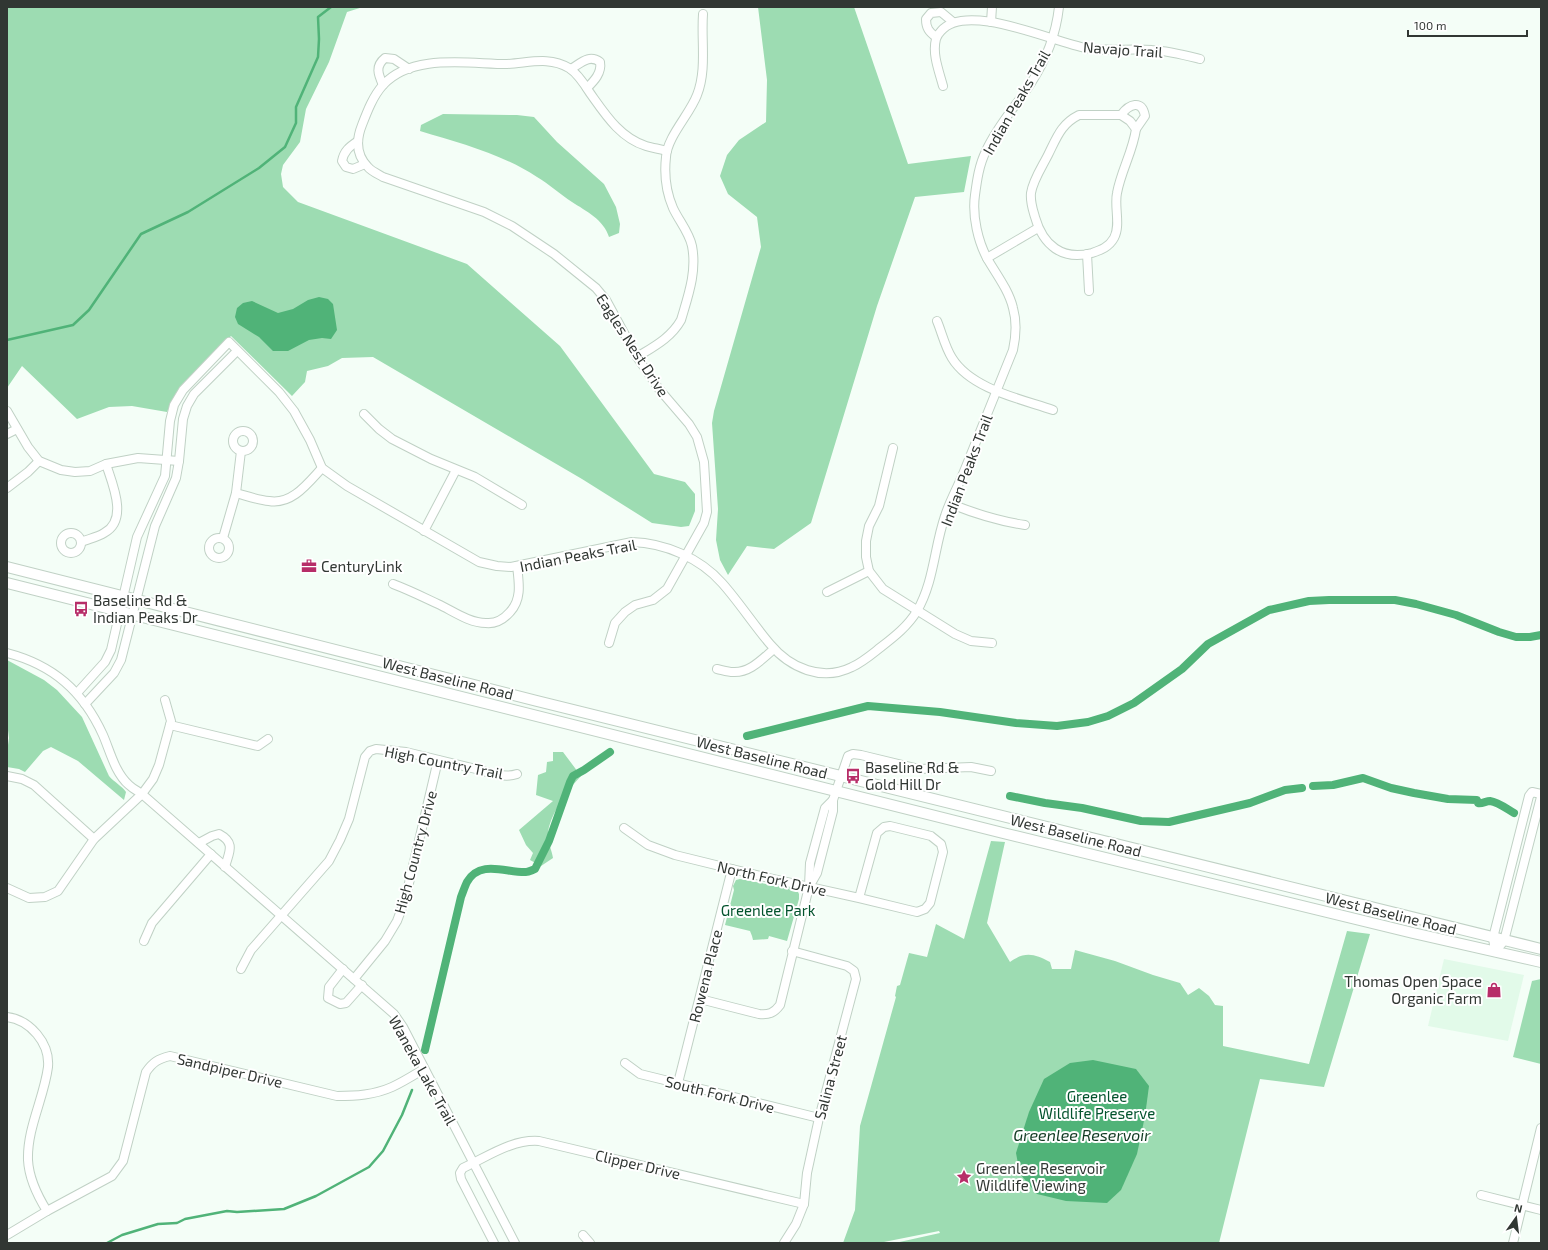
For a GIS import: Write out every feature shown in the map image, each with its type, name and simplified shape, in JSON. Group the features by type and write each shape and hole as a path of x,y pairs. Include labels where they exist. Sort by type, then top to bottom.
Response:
{"main road":[{"name":"West Baseline Road","path":"7,567 553,705 1541,950"},
{"name":"West Baseline Road","path":"7,584 133,615 834,796 1541,962"},
{"path":"1203,882 1206,867"}],"street":[{"path":"991,22 992,7"},
{"name":"Indian Peaks Trail","path":"322,468 347,486 479,562 497,566 517,566 632,542 648,543 686,555 722,582 774,649 787,661 802,669 821,673 841,671 853,667 902,630 917,611 929,585 945,516 1013,350 1016,336 1016,322 1013,308 1008,295 987,258 979,236 975,216 975,198 978,174 985,152 991,140 1031,84 1043,62 1058,19 1059,7"},
{"path":"936,37 926,26 926,19 931,13 941,12 953,22 944,28 936,37 934,55 943,86"},
{"path":"637,357 668,337 677,327 681,320 693,278 694,262 691,245 688,234 673,209 667,191 665,173 667,151 682,121 697,97 702,83 703,14"},
{"name":"Navajo Trail","path":"953,22 991,22 1016,27 1086,48 1113,51 1152,50 1173,52 1200,59"},
{"path":"384,84 378,67 380,62 385,58 394,59 409,69"},
{"path":"571,69 588,58 595,58 600,62 600,70 595,80 587,88"},
{"path":"358,141 350,146 344,154 342,162 346,167 353,169 365,164 357,147 358,141 359,134 367,111 384,84 398,74 409,69 432,63 507,64 538,60 552,61 571,69 620,132 646,146 667,151"},
{"path":"1121,115 1126,108 1134,105 1140,106 1144,111 1145,116 1136,129 1134,140 1117,193 1117,228 1114,238 1108,245 1100,250 1087,254 1062,253 1053,248 1038,228 1031,204 1031,194 1034,181 1061,128 1070,120 1079,115 1121,115 1130,121 1136,129"},
{"name":"Eagles Nest Drive","path":"365,164 368,168 383,177 484,212 512,226 554,254 596,288 606,300 637,357 659,389 689,424 700,444 704,462 706,512 704,523 666,589 653,600 635,605 625,612 615,623 608,643"},
{"path":"987,258 1038,228"},
{"path":"1087,254 1089,291"},
{"path":"938,321 949,353 962,371 974,380 997,390 1053,410"},
{"path":"77,693 105,662 111,650 138,537 165,476 170,421 174,405 183,390 228,342 279,392 294,411 310,440 322,468 301,490 292,497 280,501 269,501 236,493"},
{"path":"85,704 114,673 121,660 155,526 176,478 183,419 187,406 194,394 237,351"},
{"path":"7,411 17,429 39,461 61,470 75,472 90,471 106,464 138,458 179,462"},
{"path":"364,414 392,439 431,459 475,477 522,505"},
{"path":"7,434 17,429"},
{"path":"893,448 880,506 869,526 866,557 869,571 883,589 955,634 971,641 992,643"},
{"path":"223,538 236,493 241,451"},
{"path":"7,488 28,472 39,461"},
{"path":"81,542 105,533 113,525 117,515 118,504 106,464"},
{"path":"424,531 456,470"},
{"path":"951,504 1002,522 1025,525"},
{"path":"393,584 416,593 474,621 486,623 497,622 505,618 513,609 518,598 520,586 517,566"},
{"path":"827,592 869,571"},
{"path":"717,669 733,672 743,671 752,667 774,649"},
{"name":"Waneka Lake Trail","path":"7,653 47,668 65,681 85,704 102,734 117,768 129,785 142,794 199,843 280,916 394,1014 403,1027 515,1243"},
{"path":"7,888 29,898 45,897 58,890 94,839 142,794 153,779 160,765 171,721 165,700"},
{"path":"170,725 258,746 268,739"},
{"name":"High Country Trail","path":"280,916 329,861 349,819 365,757 370,751 376,749 406,752 480,770 490,774 512,776 517,774"},
{"path":"700,999 768,1015 775,1011 780,1005 792,951 809,887 817,873 833,811 834,796 848,756 853,754 919,769 972,767 991,771"},
{"name":"High Country Drive","path":"354,979 385,941 397,921 402,907 438,760"},
{"path":"7,776 22,779 34,785 94,839"},
{"path":"1495,952 1493,938 1529,796 1532,792 1541,794"},
{"path":"1495,952 1504,941 1541,797"},
{"name":"North Fork Drive","path":"624,828 648,845 666,852 917,912 925,909 930,903 943,852 941,844 931,836 890,826 884,827 877,833 859,898"},
{"path":"199,843 212,836 220,834 226,838 230,844 230,851 225,866"},
{"path":"144,941 152,923 211,854"},
{"name":"Rowena Place","path":"678,1083 732,869"},
{"path":"241,969 251,950 280,916"},
{"name":"Salina Street","path":"784,1243 796,1224 804,1204 807,1173 819,1118 856,979 854,971 847,966 792,951"},
{"path":"343,970 329,987 328,998 340,1004 346,1003 362,985"},
{"path":"7,1017 22,1022 34,1030 41,1039 47,1057 48,1066 30,1141 28,1160 31,1178 37,1195 47,1211"},
{"name":"Sandpiper Drive","path":"7,1235 47,1211 112,1176 120,1167 123,1161 146,1072 153,1063 160,1059 170,1056 337,1096 357,1096 392,1087 424,1069"},
{"name":"South Fork Drive","path":"625,1063 640,1074 819,1118"},
{"path":"1513,1243 1541,1128"},
{"name":"Clipper Drive","path":"474,1163 518,1142 528,1140 539,1141 804,1204"},
{"path":"474,1163 463,1168 460,1173 461,1179 494,1243"},
{"path":"1481,1195 1541,1210"},
{"path":"583,1235 590,1243"}],"shaded area":[{"path":"1444,959 1524,975 1508,1041 1428,1026"}],"green space":[{"path":"7,7 363,7 347,12 329,62 306,109 300,142 283,165 281,174 283,187 298,202 467,264 560,346 654,474 685,482 695,494 695,511 689,526 681,527 652,523 582,479 373,357 342,358 328,366 307,371 305,382 292,396 231,336 176,393 167,412 132,406 109,407 77,419 22,366 7,388"},
{"path":"758,7 854,7 908,164 971,156 964,192 915,197 877,306 811,523 774,549 747,546 728,575 720,560 716,540 718,509 712,423 714,411 761,247 757,217 728,194 720,176 727,155 739,140 766,122 767,80"},
{"path":"443,114 517,115 534,117 557,142 604,184 616,207 620,224 619,233 609,237 607,231 594,216 524,169 480,150 420,131 421,125"},
{"path":"7,660 44,680 57,690 82,717 109,776 126,792 124,800 78,761 51,747 43,751 25,772 19,769 7,767 9,738 7,723"},
{"path":"553,752 563,752 581,776 565,796 551,821 548,836 553,858 541,866 530,860 533,853 526,845 519,830 553,801 536,795 538,775 546,772 547,762 553,761"},
{"name":"Greenlee Wildlife Preserve","path":"991,841 1005,842 987,923 1010,962 1020,956 1030,955 1040,957 1050,962 1052,969 1071,969 1075,950 1115,961 1180,983 1188,995 1199,988 1209,996 1215,1005 1223,1006 1223,1046 1309,1064 1347,931 1370,934 1324,1087 1260,1079 1219,1243 895,1243 940,1233 939,1231 879,1243 843,1243 855,1210 860,1126 896,997 897,986 900,985 909,953 927,957 936,924 964,939"},
{"name":"Greenlee Park","path":"740,879 782,887 790,887 797,890 799,899 787,941 769,936 768,939 753,940 750,931 725,925 734,890 733,886 736,880"},
{"path":"1541,979 1541,1064 1513,1057 1532,981"}],"water":[{"path":"319,297 328,299 333,304 337,330 331,339 322,338 309,340 288,351 273,351 259,337 238,324 235,317 237,308 243,303 252,301 278,313 293,309 308,300"},
{"name":"Greenlee Reservoir","path":"1093,1060 1136,1069 1149,1086 1145,1116 1137,1154 1121,1190 1107,1203 1066,1201 1037,1194 1020,1174 1016,1153 1029,1112 1044,1079 1070,1063"}],"waterway":[{"path":"7,340 73,325 89,310 141,234 188,212 259,168 285,147 296,123 296,107 318,57 318,17 331,7"},
{"path":"747,736 868,706 940,712 1016,723 1057,726 1088,722 1108,716 1134,703 1182,669 1208,644 1269,610 1309,601 1395,600 1456,615 1516,637 1541,635"},
{"path":"425,1050 461,897 467,882 472,875 486,869 519,872 526,872 535,869 549,841 573,776 610,752"},
{"path":"1313,786 1333,785 1363,778 1391,788 1414,793 1448,799 1477,800 1478,803 1488,801 1493,802 1514,813"},
{"path":"1010,796 1082,808 1141,821 1169,822 1250,803 1285,790 1302,788"},
{"path":"107,1243 122,1235 158,1224 177,1223 185,1219 227,1211 237,1212 284,1209 316,1196 369,1167 383,1151 402,1115 412,1090"}],"place":[{"name":"CenturyLink","path":"309,566"},
{"name":"Baseline Rd & Indian Peaks Dr","path":"81,609"},
{"name":"Baseline Rd & Gold Hill Dr","path":"853,776"},
{"name":"Thomas Open Space Organic Farm","path":"1494,990"},
{"name":"Greenlee Reservoir Wildlife Viewing","path":"964,1177"}]}
